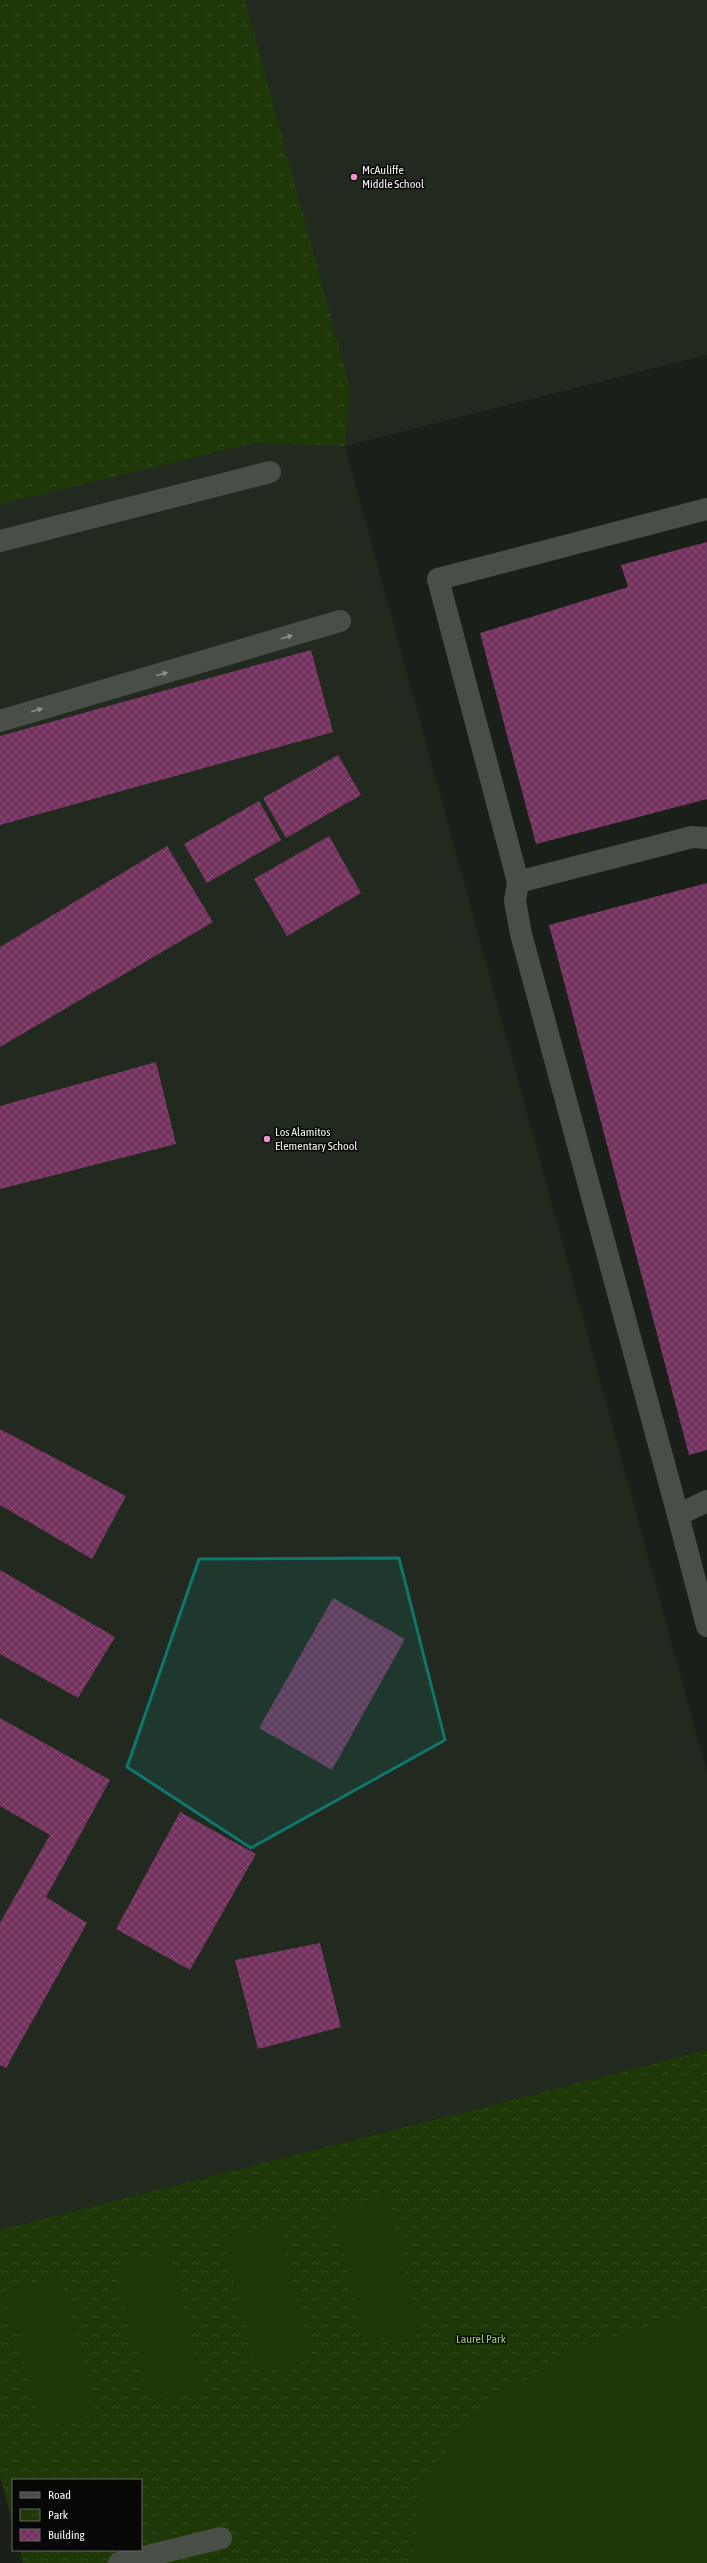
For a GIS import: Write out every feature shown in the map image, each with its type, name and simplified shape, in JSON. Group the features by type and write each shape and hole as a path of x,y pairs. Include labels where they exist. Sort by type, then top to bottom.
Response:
{"lane":[{"path":"0,541 270,472"},
{"path":"707,509 438,579 518,882 515,901 521,934 707,1626"},
{"path":"0,721 340,621"},
{"path":"518,882 692,837 707,838"},
{"path":"678,1515 707,1501"},
{"path":"119,2563 221,2538"}],"highlighted area":[{"path":"399,1558 445,1740 251,1848 127,1767 199,1559"}],"shaded area":[{"name":"Los Alamitos Elementary School","path":"0,0 707,0 707,355 345,446 707,1773 707,2050 0,2230"}],"green space":[{"path":"0,0 245,0 350,388 345,446 254,443 0,504"},
{"name":"Laurel Park","path":"707,2050 707,2563 23,2563 20,2551 142,2551 142,2479 12,2479 12,2521 0,2476 0,2230"},
{"path":"386,2195 423,2333 368,2347 332,2210"},
{"path":"277,2223 313,2359 259,2374 222,2237"},
{"path":"169,2252 205,2388 151,2403 114,2266"},
{"path":"60,2277 97,2414 42,2428 6,2292"},
{"path":"707,2312 707,2563 414,2563 418,2485 482,2409 577,2346"}],"building":[{"path":"707,542 707,799 536,844 480,633 628,587 621,565"},
{"path":"311,650 333,732 0,825 0,736"},
{"path":"338,755 361,795 286,838 263,798"},
{"path":"259,801 281,840 207,883 184,844"},
{"path":"329,836 361,893 287,936 254,879"},
{"path":"167,846 213,922 0,1047 0,947"},
{"path":"707,883 707,1450 689,1455 549,925"},
{"path":"156,1062 176,1144 0,1189 0,1106"},
{"path":"0,1429 126,1496 92,1559 0,1505"},
{"path":"0,1570 115,1637 78,1698 0,1654"},
{"path":"333,1598 405,1639 332,1770 259,1728"},
{"path":"0,1718 110,1780 46,1897 87,1923 6,2068 0,2065 0,1923 50,1835 0,1806"},
{"path":"180,1812 256,1854 190,1970 116,1929"},
{"path":"320,1943 341,2027 258,2049 235,1960"}],"place":[{"name":"McAuliffe Middle School","path":"354,177"},
{"name":"Los Alamitos Elementary School","path":"267,1139"}]}
